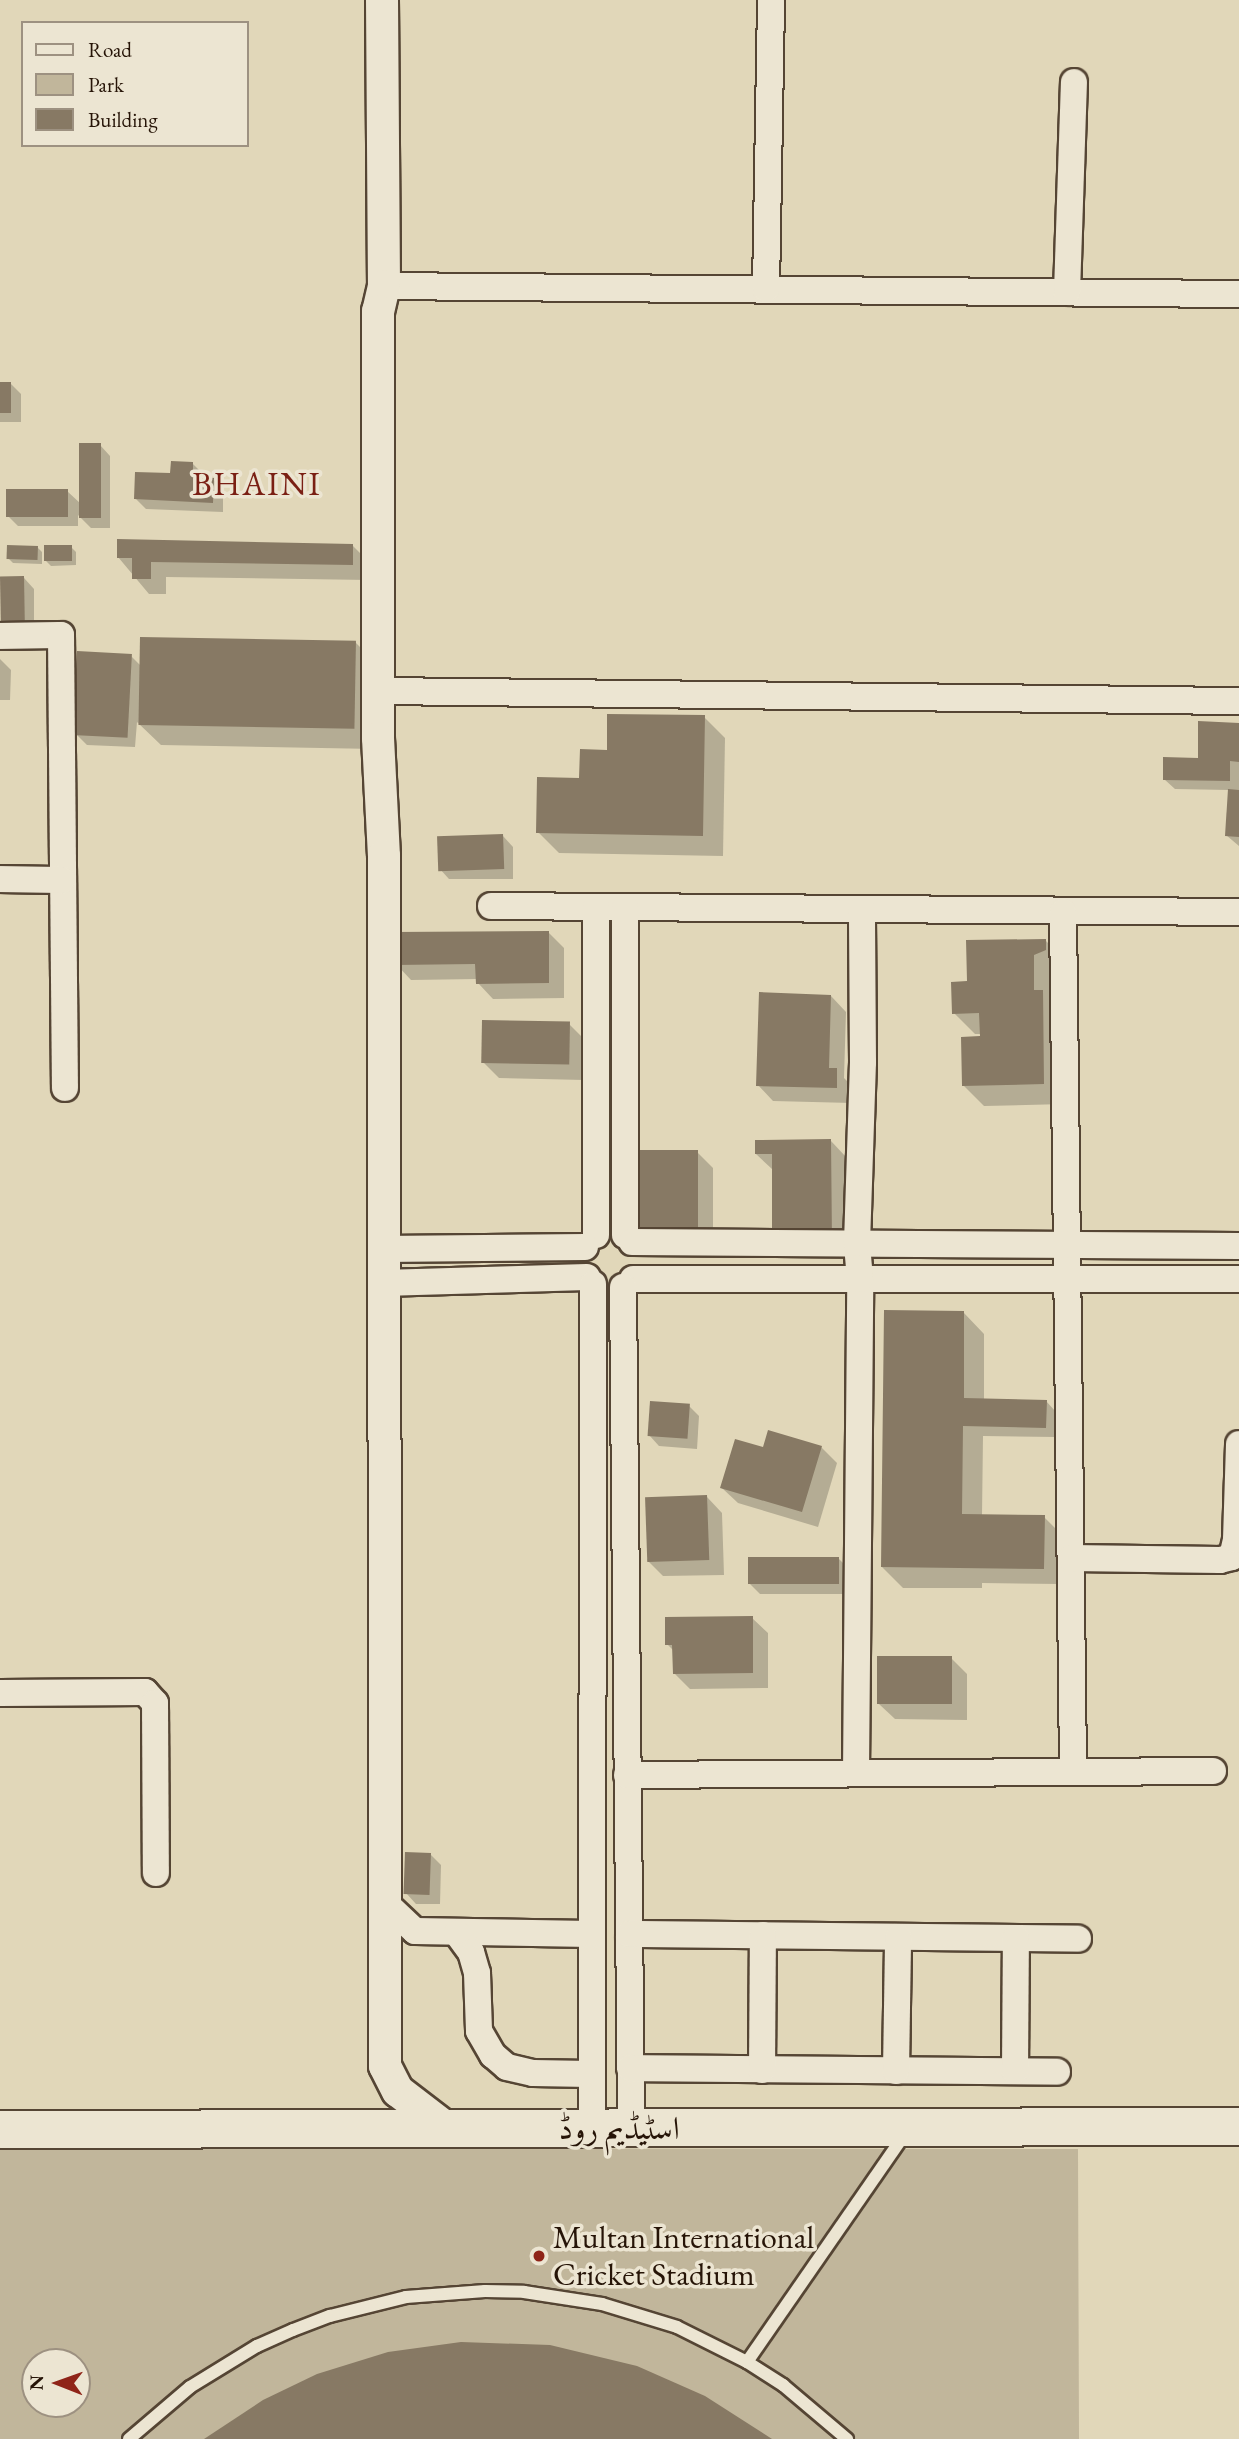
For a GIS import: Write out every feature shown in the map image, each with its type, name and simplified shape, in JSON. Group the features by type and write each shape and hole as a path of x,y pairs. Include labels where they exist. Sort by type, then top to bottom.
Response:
{"main road":[{"name":"اسٹیڈیم روڈ","path":"0,2129 908,2129 1239,2126"}],"street":[{"path":"382,0 384,286 378,311 378,738 384,856 385,2066 398,2091 449,2130"},
{"path":"766,289 771,0"},
{"path":"1067,292 1074,82"},
{"path":"384,286 1239,294"},
{"path":"0,636 61,635 65,1088"},
{"path":"380,691 1239,701"},
{"path":"0,879 62,880"},
{"path":"491,906 1239,912"},
{"path":"592,2128 590,1281 582,1262 591,1241 596,907"},
{"path":"625,908 629,1238 639,1264 628,1283 631,2128"},
{"path":"856,1773 857,1243 863,1062 862,910"},
{"path":"1063,912 1073,1772"},
{"path":"383,1248 591,1241 606,1232 629,1238 1239,1246"},
{"path":"383,1283 590,1281 608,1290 628,1283 859,1279 1239,1279"},
{"path":"1071,1558 1220,1560 1232,1556 1236,1540 1239,1444"},
{"path":"0,1693 145,1692 155,1703 156,1873"},
{"path":"628,1775 1213,1771"},
{"path":"383,1901 415,1931 591,1934"},
{"path":"457,1933 471,1952 477,1973 479,2031 493,2056 507,2067 533,2073 590,2074"},
{"path":"629,1934 1078,1939"},
{"path":"762,2070 763,1935"},
{"path":"896,2071 898,1937"},
{"path":"1015,2071 1017,1938"},
{"path":"630,2068 1057,2072"}],"lane":[{"path":"747,2362 908,2129"},
{"path":"129,2439 190,2387 257,2346 330,2316 406,2297 498,2291 564,2297 602,2304 677,2327 747,2362 783,2385 847,2439"}],"green space":[{"name":"Multan International Cricket Stadium","path":"0,2148 1078,2149 1079,2439 0,2439"}],"building":[{"path":"0,382 11,382 11,413 0,413"},
{"path":"79,443 101,443 101,518 79,518"},
{"path":"171,461 193,462 193,476 214,478 213,503 134,499 135,472 170,473"},
{"path":"6,489 68,489 68,517 6,517"},
{"path":"117,539 353,544 353,565 151,562 151,579 132,579 132,558 117,558"},
{"path":"7,545 38,546 37,560 7,559"},
{"path":"44,545 72,545 72,561 44,561"},
{"path":"0,576 24,576 25,635 1,635"},
{"path":"140,637 356,641 354,729 138,725"},
{"path":"77,651 132,654 128,738 73,735"},
{"path":"607,714 705,715 703,836 536,833 537,777 579,778 580,749 607,750"},
{"path":"1198,721 1239,723 1239,762 1230,761 1230,781 1163,780 1163,757 1198,758"},
{"path":"1228,789 1239,790 1239,837 1225,836"},
{"path":"503,834 504,869 438,871 437,836"},
{"path":"549,931 549,983 476,984 475,964 394,965 394,932"},
{"path":"1046,939 1046,950 1034,955 1034,990 1043,990 1044,1084 962,1086 961,1037 980,1036 979,1013 952,1014 951,982 967,981 966,940"},
{"path":"759,992 831,995 829,1068 837,1068 837,1088 756,1086"},
{"path":"482,1020 570,1022 569,1065 481,1063"},
{"path":"831,1139 832,1242 772,1243 772,1154 755,1154 755,1140"},
{"path":"639,1150 698,1150 698,1242 639,1242"},
{"path":"884,1310 964,1311 964,1398 1047,1400 1046,1428 963,1426 962,1514 1045,1515 1044,1569 881,1567"},
{"path":"650,1401 690,1404 687,1439 648,1436"},
{"path":"768,1430 822,1446 802,1512 720,1488 735,1439 763,1447"},
{"path":"707,1495 709,1560 647,1562 645,1497"},
{"path":"748,1557 839,1557 839,1584 748,1584"},
{"path":"753,1616 753,1673 673,1674 672,1645 665,1645 665,1617"},
{"path":"877,1656 952,1656 952,1704 877,1704"},
{"path":"405,1852 431,1853 430,1895 404,1894"},
{"path":"461,2342 550,2345 637,2366 705,2396 772,2439 204,2439 263,2400 317,2374 388,2352"}],"place":[{"name":"Multan International Cricket Stadium","path":"539,2256"}],"district":[{"name":"BHAINI","path":"257,484"}]}
